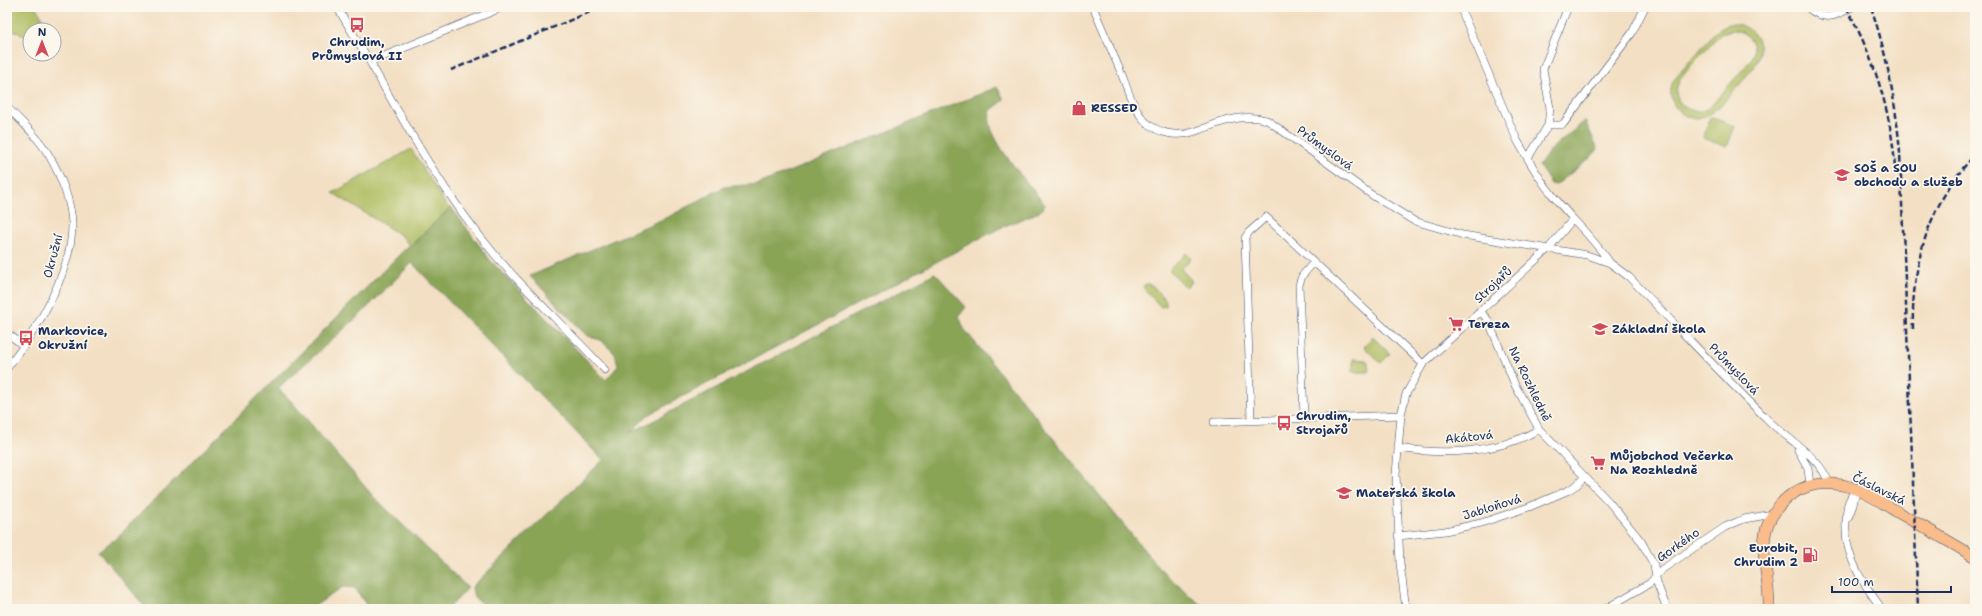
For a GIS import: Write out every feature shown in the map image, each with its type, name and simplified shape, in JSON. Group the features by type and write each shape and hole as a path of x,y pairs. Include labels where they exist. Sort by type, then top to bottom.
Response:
{"main road":[{"name":"Čáslavská","path":"1769,609 1764,544 1766,531 1773,514 1780,504 1789,496 1810,486 1830,484 1856,489 1975,557"}],"street":[{"path":"337,7 427,161 472,225 516,278 605,370"},
{"path":"370,62 503,7"},
{"name":"Průmyslová","path":"1093,7 1134,103 1143,118 1154,128 1166,133 1178,134 1192,132 1238,118 1252,117 1267,120 1372,195 1414,221 1463,234 1588,256 1610,263 1629,276 1768,421 1819,465 1825,472 1830,484"},
{"name":"Průmyslová","path":"1460,7 1517,140 1547,188 1598,246 1610,263"},
{"path":"1528,158 1548,125 1550,108 1543,69 1568,7"},
{"path":"1548,125 1559,125 1564,123 1632,33 1642,18 1645,7"},
{"path":"1807,7 1819,15 1828,17 1837,16 1852,7"},
{"name":"Okružní","path":"7,107 39,141 51,158 67,199 72,224 68,250 58,283 45,313 24,346 7,368"},
{"path":"1251,420 1245,238 1248,232 1266,217 1423,364"},
{"name":"Strojařů","path":"1406,609 1398,536 1396,474 1401,415 1406,394 1423,364 1548,249 1573,219"},
{"path":"1304,418 1299,285 1302,276 1314,262"},
{"name":"Na Rozhledně","path":"1480,311 1488,320 1515,385 1539,429 1636,534 1648,553 1657,574 1657,583 1667,609"},
{"path":"7,333 24,346"},
{"path":"1214,422 1401,415"},
{"name":"Akátová","path":"1398,448 1436,451 1485,447 1519,440 1539,429"},
{"name":"Průmyslová","path":"1790,440 1800,452 1808,468 1810,486"},
{"name":"Jabloňová","path":"1398,536 1445,531 1500,517 1571,489 1584,477"},
{"path":"1856,489 1854,502 1846,522 1846,544 1858,573 1882,609"},
{"name":"Gorkého","path":"1605,609 1650,583 1657,574 1725,527 1751,517 1773,514"}],"green space":[{"path":"7,7 36,7 44,22 22,22 22,35 7,27"},
{"path":"1729,24 1738,24 1746,27 1752,32 1759,45 1757,60 1753,68 1720,106 1709,114 1699,118 1688,117 1678,110 1673,104 1671,92 1673,81 1715,32","holes":["1732,30 1747,35 1753,43 1754,53 1752,59 1709,108 1696,111 1684,107 1680,103 1676,91 1678,84 1685,73 1721,34"]},
{"path":"997,87 1004,99 991,112 990,124 1001,148 1045,205 1039,212 1000,228 648,415 630,433 935,273 966,307 959,316 964,329 1158,567 1192,598 1207,609 491,609 474,598 472,587 603,460 412,263 363,312 278,388 373,496 468,588 448,609 369,609 355,588 343,587 310,609 146,609 98,551 114,540 407,247 411,246 451,207 490,260 606,380 618,366 615,354 602,341 586,335 530,276 670,216 724,187 759,184"},
{"path":"1710,117 1735,126 1727,147 1703,138"},
{"path":"1585,121 1598,149 1590,158 1556,185 1551,184 1539,166 1551,149"},
{"path":"411,149 449,209 410,246 402,236 333,193"},
{"path":"1186,253 1191,258 1181,269 1192,281 1186,287 1169,270"},
{"path":"1147,284 1153,286 1166,301 1166,306 1161,307 1144,289 1144,285"},
{"path":"1373,337 1390,354 1381,363 1364,347"},
{"path":"1353,359 1366,360 1368,363 1369,372 1353,372"}],"railway":[{"path":"451,70 602,7"},
{"path":"1846,7 1865,45 1880,85 1890,126 1895,168"},
{"path":"1871,7 1882,43 1890,79 1900,153 1918,609"},
{"path":"1913,329 1915,281 1926,236 1946,193 1959,173 1975,155"}],"place":[{"name":"Chrudim, Průmyslová II","path":"357,25"},
{"name":"RESSED","path":"1079,108"},
{"name":"SOŠ a SOU obchodu a služeb","path":"1842,175"},
{"name":"Tereza","path":"1456,324"},
{"name":"Základní škola","path":"1600,329"},
{"name":"Markovice, Okružní","path":"26,338"},
{"name":"Chrudim, Strojařů","path":"1284,423"},
{"name":"Můjobchod Večerka Na Rozhledně","path":"1598,463"},
{"name":"Mateřská škola","path":"1344,493"},
{"name":"Eurobit, Chrudim 2","path":"1810,555"}]}
